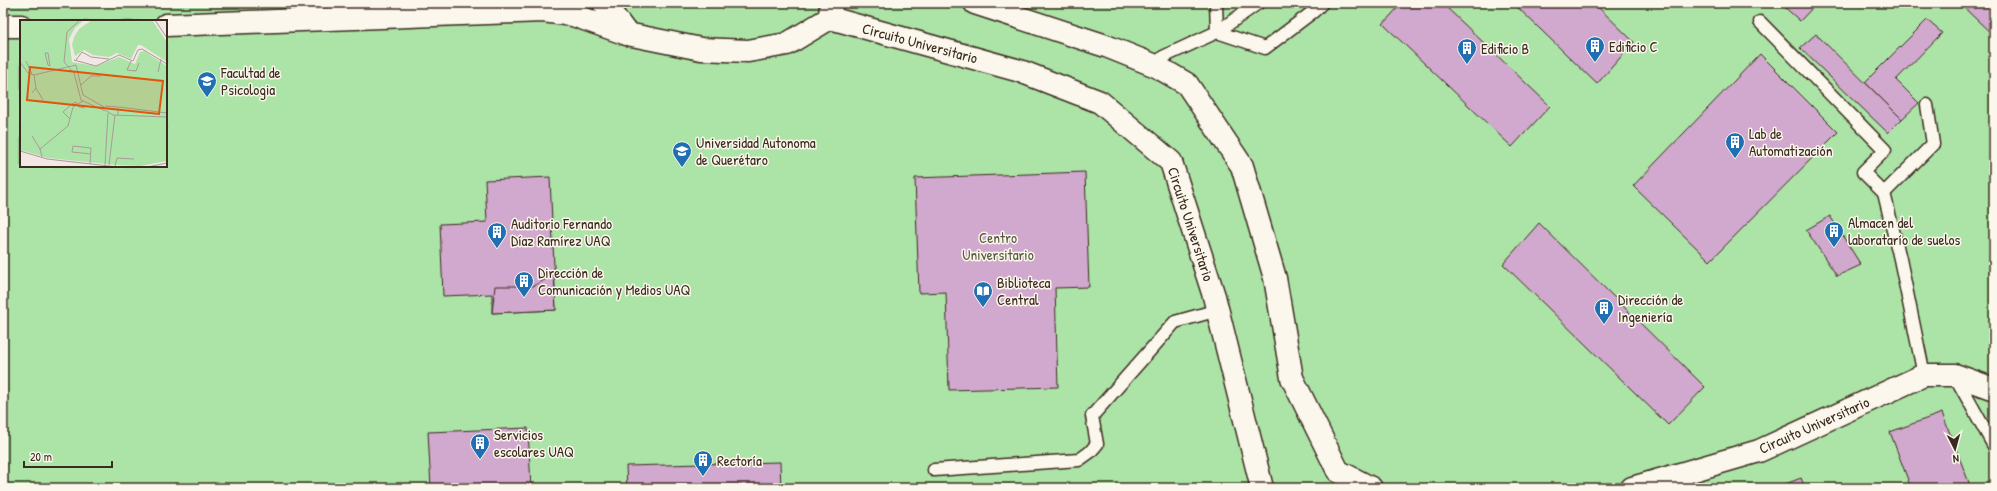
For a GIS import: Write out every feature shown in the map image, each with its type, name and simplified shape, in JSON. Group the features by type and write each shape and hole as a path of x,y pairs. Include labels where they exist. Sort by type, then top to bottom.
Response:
{"street":[{"path":"604,3 627,34"},
{"path":"976,3 1106,46 1156,66 1187,84 1242,166 1275,278 1292,378 1338,471 1371,488"},
{"path":"167,25 543,11 573,16 627,34 702,49 748,51 787,44 830,11"},
{"name":"Circuito Universitario","path":"830,11 1020,71 1100,102 1171,162 1218,310 1262,488"},
{"path":"3,26 20,26"},
{"name":"Circuito Universitario","path":"1632,488 1684,481 1759,451 1924,375 1955,375 1994,389"}],"lane":[{"path":"1216,3 1217,32"},
{"path":"1156,66 1163,57 1217,32 1258,3"},
{"path":"1217,32 1265,48 1314,11 1322,3"},
{"path":"1760,22 1885,150 1863,172 1884,193 1924,375"},
{"path":"1884,193 1933,144 1927,105"},
{"path":"934,470 1079,460 1090,452 1097,444 1092,416 1174,322 1218,310"},
{"path":"1955,375 1994,446"}],"green space":[{"name":"Centro Universitario","path":"3,3 1994,3 1994,488 3,488"}],"building":[{"name":"Edificio B","path":"1402,3 1442,3 1550,106 1512,147 1383,24"},
{"name":"Edificio C","path":"1513,3 1594,3 1634,42 1597,84"},
{"path":"1780,3 1817,3 1800,21"},
{"path":"1959,3 1993,3 1994,36"},
{"path":"1927,20 1942,33 1896,80 1919,103 1902,119 1865,82"},
{"path":"1816,34 1902,119 1888,133 1800,48"},
{"name":"Lab de Automatización","path":"1760,54 1838,132 1710,261 1633,186"},
{"path":"1085,172 1089,287 1055,288 1058,387 949,390 946,292 919,293 915,178"},
{"name":"Auditorio Fernando Díaz Ramírez UAQ","path":"550,177 556,310 492,313 492,294 443,296 440,224 487,222 485,180"},
{"name":"Almacen del laboratarío de suelos","path":"1830,216 1861,265 1837,276 1806,230"},
{"name":"Dirección de Ingeniería","path":"1539,223 1705,387 1668,425 1503,264"},
{"name":"Dirección de Comunicación y Medios UAQ","path":"554,275 556,310 492,313 495,286 533,286"},
{"path":"1942,413 1971,488 1911,488 1890,432"},
{"name":"Servicios escolares UAQ","path":"528,428 531,488 431,488 428,432"},
{"name":"Rectoría","path":"780,462 781,488 627,488 626,466"},
{"path":"1801,478 1805,488 1775,488"}],"place":[{"name":"Edificio C","path":"1595,63"},
{"name":"Edificio B","path":"1467,65"},
{"name":"Facultad de Psicologia","path":"207,98"},
{"name":"Lab de Automatización","path":"1735,159"},
{"name":"Universidad Autonoma de Querétaro","path":"682,168"},
{"name":"Almacen del laboratarío de suelos","path":"1834,248"},
{"name":"Auditorio Fernando Díaz Ramírez UAQ","path":"497,249"},
{"name":"Dirección de Comunicación y Medios UAQ","path":"524,298"},
{"name":"Biblioteca Central","path":"983,308"},
{"name":"Dirección de Ingeniería","path":"1604,325"},
{"name":"Servicios escolares UAQ","path":"480,460"},
{"name":"Rectoría","path":"703,477"}]}
